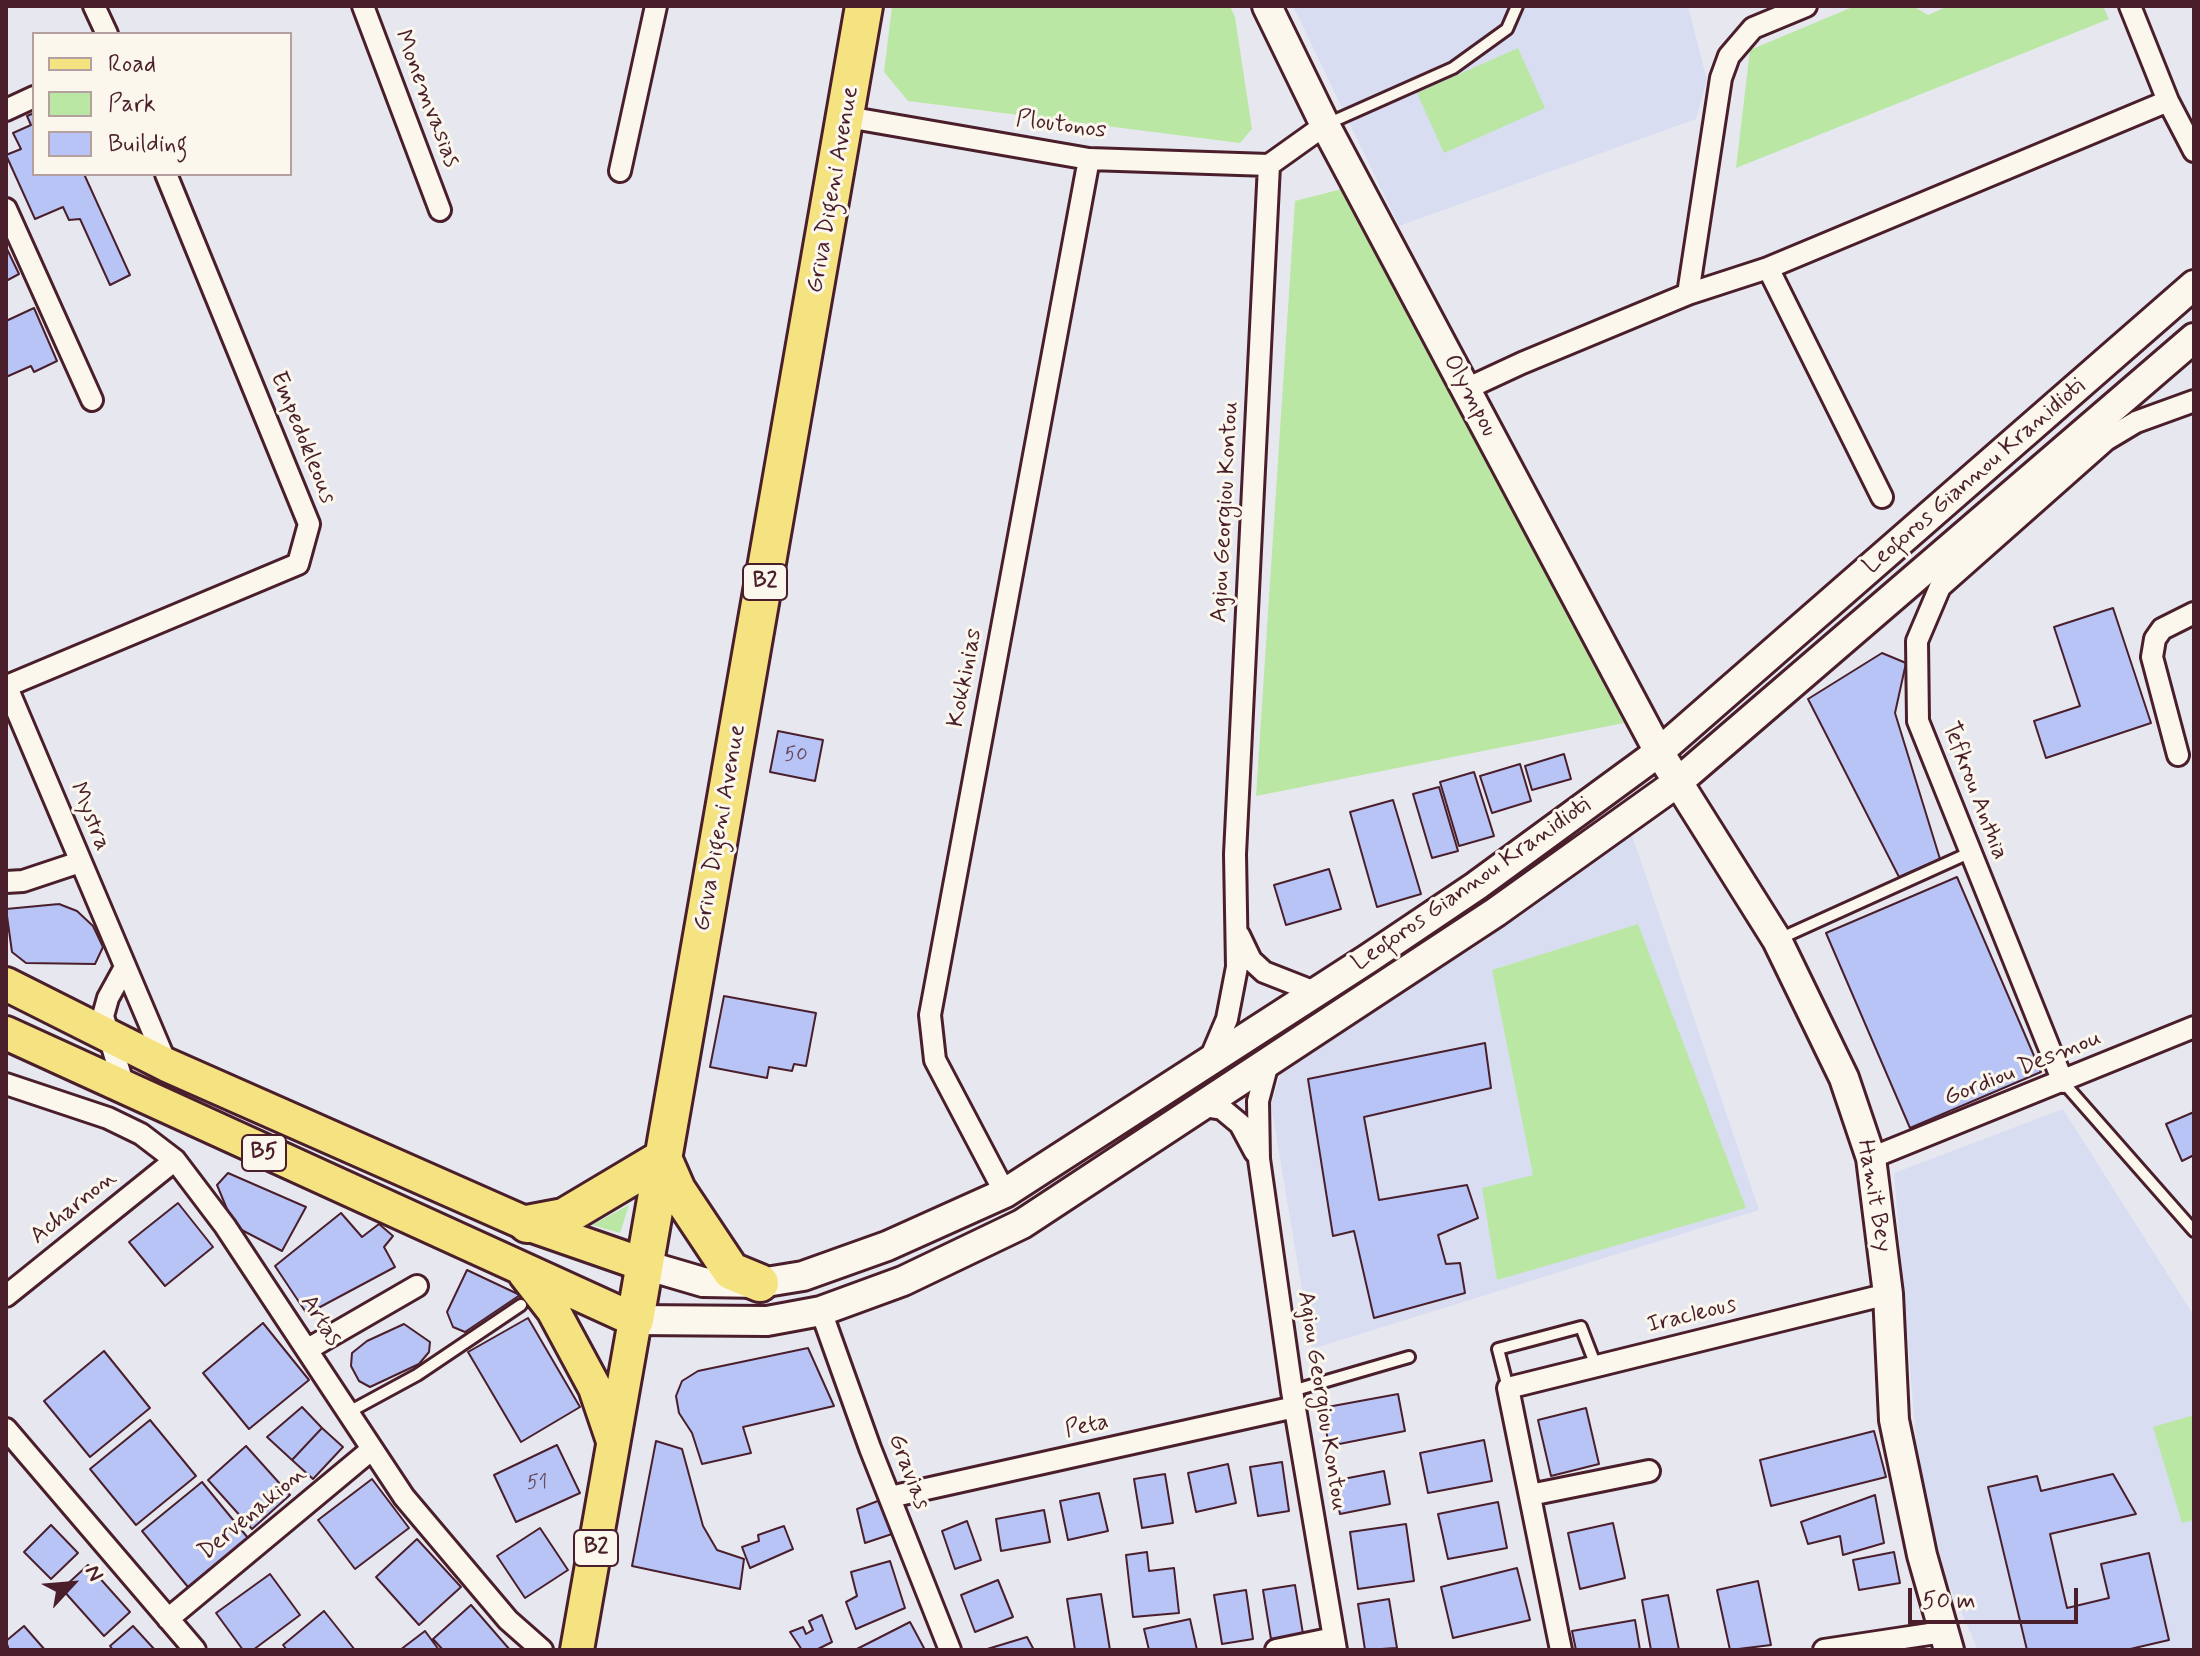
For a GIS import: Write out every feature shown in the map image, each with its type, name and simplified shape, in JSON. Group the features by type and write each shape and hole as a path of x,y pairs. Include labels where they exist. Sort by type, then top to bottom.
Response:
{"highway":[{"name":"Griva Digeni Avenue","path":"635,1320 864,6"},
{"path":"527,1224 564,1217 663,1158 677,1190 731,1271 760,1283"}],"main road":[{"name":"Olympou","path":"1267,6 1325,125 1659,752 1678,782"},
{"name":"Leoforos Giannou Kranidioti","path":"645,1265 703,1282 760,1283 803,1276 887,1246 1005,1193 1476,886 1659,752 2194,285"},
{"name":"Leoforos Giannou Kranidioti","path":"635,1320 767,1321 821,1311 903,1281 984,1245 1204,1106 1496,912 1678,782 2194,338"},
{"name":"Hamit Bey","path":"1678,782 1777,940 1844,1078 1871,1158 1888,1294 1894,1420 1922,1555 1946,1641"},
{"name":"B5","path":"6,984 167,1065 527,1224 645,1265"},
{"name":"B5","path":"6,1033 523,1272 635,1320"},
{"path":"523,1272 553,1310 595,1388 614,1446"},
{"name":"Griva Digeni Avenue","path":"577,1650 635,1320"}],"street":[{"path":"94,6 106,32"},
{"name":"Monemvasias","path":"363,6 440,210"},
{"path":"620,171 656,6"},
{"path":"1688,294 1721,78 1729,56 1753,28 1806,6"},
{"path":"2130,6 2168,101 2194,151"},
{"path":"6,110 32,98"},
{"path":"1466,389 1688,294 1768,268 2168,101"},
{"name":"Ploutonos","path":"847,117 1089,159 1269,165"},
{"path":"1269,165 1325,125"},
{"name":"Kokkinias","path":"1005,1193 935,1060 930,1015 1089,159"},
{"name":"Agiou Georgiou Kontou","path":"1210,1059 1233,993 1237,931 1235,854 1269,165"},
{"name":"Empedokleous","path":"6,686 298,564 309,524 167,176"},
{"path":"6,209 92,400"},
{"path":"1768,268 1882,497"},
{"name":"Tefkrou Anthia","path":"2063,1082 1918,721 1917,641 1940,587 2106,440 2136,422 2194,401"},
{"path":"2178,755 2152,657 2155,639 2162,629 2194,613"},
{"name":"Mystra","path":"6,686 167,1065"},
{"path":"6,882 23,881 80,862"},
{"name":"Agiou Georgiou Kontou","path":"1237,931 1251,960 1264,972 1315,992"},
{"path":"124,969 104,1009 106,1033 125,1090"},
{"name":"Gordiou Desmou","path":"1871,1158 2194,1027"},
{"name":"Agiou Georgiou Kontou","path":"1268,1063 1258,1101 1259,1159 1293,1399 1335,1644"},
{"name":"Artas","path":"6,1084 108,1118 141,1134 175,1160 225,1226 371,1450 441,1542 508,1620 540,1650"},
{"name":"Agiou Georgiou Kontou","path":"1204,1106 1222,1109 1240,1124 1259,1159"},
{"name":"Acharnon","path":"6,1296 175,1160"},
{"path":"308,1349 417,1286"},
{"name":"Iracleous","path":"1508,1388 1888,1294"},
{"name":"Gravias","path":"821,1311 950,1650"},
{"path":"1508,1388 1561,1650"},
{"name":"Peta","path":"890,1497 1293,1399"},
{"path":"6,1429 195,1650"},
{"name":"Dervenakion","path":"168,1619 371,1450"},
{"path":"1530,1495 1649,1471"},
{"path":"1824,1650 1946,1641"},
{"path":"1276,1650 1335,1644"}],"lane":[{"path":"1325,125 1453,68 1507,29 1517,6"},
{"path":"1777,940 1969,853"},
{"path":"2063,1082 2194,1231"},
{"path":"347,1413 417,1375 521,1305"},
{"path":"1508,1388 1498,1349 1581,1327 1596,1366"},
{"path":"1293,1399 1409,1357"}],"shaded area":[{"path":"1293,6 1688,6 1707,80 1696,119 1399,226"},
{"path":"1630,829 1759,1210 1312,1349 1271,1105 1283,1067 1488,939"},
{"path":"2063,1109 2194,1316 2194,1650 1978,1650 1946,1578 1918,1466 1894,1173"}],"green space":[{"path":"892,6 1230,6 1235,17 1252,129 1240,143 908,101 884,72"},
{"path":"1855,6 1913,6 1928,15 1948,6 2103,6 2109,19 1736,168 1750,50"},
{"path":"1518,48 1545,108 1444,153 1417,93"},
{"path":"1346,188 1624,723 1256,796 1295,201"},
{"path":"1638,924 1746,1208 1497,1280 1482,1188 1533,1175 1492,970"},
{"path":"629,1205 620,1233 592,1225"},
{"path":"2194,1415 2194,1520 2182,1523 2153,1427"}],"building":[{"path":"32,114 32,176 85,176 130,275 110,285 80,219 69,220 63,207 35,219 6,155 21,149 13,133 31,125 27,116"},
{"path":"6,247 19,274 6,281"},
{"path":"34,308 57,361 34,372 31,366 6,377 6,321"},
{"path":"2113,608 2151,723 2046,758 2034,721 2080,706 2054,627"},
{"path":"1882,653 1906,663 1895,713 1940,859 1899,877 1808,699"},
{"path":"778,731 823,740 815,781 770,772"},
{"path":"1564,754 1571,779 1532,790 1525,766"},
{"path":"1520,764 1531,801 1492,813 1480,776"},
{"path":"1474,772 1494,836 1459,846 1440,782"},
{"path":"1439,787 1458,851 1432,858 1413,794"},
{"path":"1393,800 1421,894 1377,907 1350,812"},
{"path":"1329,869 1341,909 1286,925 1274,885"},
{"path":"1957,877 2041,1072 1910,1128 1826,933"},
{"path":"59,904 77,911 93,926 103,947 95,964 26,963 12,952 6,909"},
{"path":"724,996 816,1013 806,1066 794,1064 792,1071 769,1067 767,1078 710,1067"},
{"path":"1485,1043 1491,1088 1364,1117 1379,1200 1467,1185 1478,1218 1438,1235 1446,1264 1460,1263 1465,1293 1374,1318 1354,1231 1333,1236 1308,1079"},
{"path":"2194,1112 2194,1155 2182,1161 2166,1124"},
{"path":"228,1173 306,1207 282,1251 234,1226 217,1185"},
{"path":"178,1203 213,1247 165,1286 129,1242"},
{"path":"341,1213 362,1237 379,1224 393,1236 384,1247 395,1267 307,1314 275,1266"},
{"path":"467,1270 520,1295 465,1332 453,1327 447,1312"},
{"path":"528,1318 580,1407 521,1442 468,1352"},
{"path":"263,1323 309,1380 249,1429 203,1373"},
{"path":"404,1324 430,1342 429,1352 419,1364 370,1387 359,1381 351,1366 352,1353 367,1341"},
{"path":"808,1348 834,1406 743,1427 751,1453 702,1464 692,1433 679,1413 676,1396 682,1381 698,1371"},
{"path":"104,1351 150,1408 90,1457 44,1401"},
{"path":"1398,1394 1405,1431 1329,1446 1322,1408"},
{"path":"302,1407 322,1428 292,1460 267,1437"},
{"path":"1586,1408 1599,1464 1551,1476 1538,1420"},
{"path":"150,1420 196,1476 136,1525 90,1469"},
{"path":"322,1428 343,1447 313,1479 292,1460"},
{"path":"1874,1431 1886,1477 1771,1506 1760,1460"},
{"path":"1484,1440 1492,1481 1428,1493 1420,1453"},
{"path":"656,1441 682,1449 703,1526 717,1550 744,1559 740,1589 632,1566"},
{"path":"557,1445 580,1493 516,1522 494,1475"},
{"path":"246,1446 290,1495 252,1529 208,1480"},
{"path":"1282,1462 1289,1511 1258,1516 1250,1467"},
{"path":"1228,1464 1236,1503 1196,1512 1188,1473"},
{"path":"1384,1471 1390,1504 1340,1514 1333,1481"},
{"path":"1165,1474 1173,1523 1142,1528 1134,1479"},
{"path":"2113,1474 2136,1514 2050,1534 2067,1608 2109,1598 2101,1564 2149,1553 2169,1640 2126,1650 2027,1650 1988,1487 2037,1476 2041,1491"},
{"path":"372,1479 409,1528 355,1569 318,1520"},
{"path":"202,1482 248,1538 188,1587 142,1531"},
{"path":"1099,1493 1108,1531 1068,1540 1060,1501"},
{"path":"1875,1495 1884,1543 1843,1555 1840,1536 1808,1544 1801,1522"},
{"path":"883,1499 892,1534 865,1543 857,1509"},
{"path":"1498,1502 1507,1548 1448,1559 1438,1514"},
{"path":"1044,1510 1050,1542 1001,1551 996,1519"},
{"path":"967,1521 981,1560 955,1569 942,1531"},
{"path":"1613,1523 1625,1578 1580,1589 1568,1533"},
{"path":"1406,1524 1414,1581 1358,1589 1350,1532"},
{"path":"51,1525 78,1553 51,1579 24,1552"},
{"path":"784,1526 793,1549 750,1568 742,1547 759,1541 758,1535"},
{"path":"540,1528 568,1570 525,1598 497,1556"},
{"path":"417,1539 461,1587 419,1625 376,1577"},
{"path":"1147,1552 1149,1571 1174,1568 1179,1613 1133,1617 1126,1555"},
{"path":"1894,1552 1900,1583 1859,1590 1853,1560"},
{"path":"890,1561 905,1608 856,1629 846,1602 857,1596 851,1572"},
{"path":"88,1565 130,1612 104,1636 62,1589"},
{"path":"1517,1568 1530,1620 1453,1638 1441,1587"},
{"path":"270,1574 300,1615 253,1650 243,1650 216,1613"},
{"path":"998,1580 1013,1617 975,1632 961,1595"},
{"path":"1758,1581 1771,1645 1730,1650 1717,1590"},
{"path":"1295,1585 1303,1634 1271,1639 1263,1590"},
{"path":"1246,1590 1253,1639 1222,1644 1214,1595"},
{"path":"1101,1594 1110,1650 1075,1650 1067,1599"},
{"path":"1668,1595 1679,1650 1651,1650 1642,1600"},
{"path":"1389,1599 1397,1648 1365,1650 1358,1604"},
{"path":"471,1605 510,1650 443,1650 433,1639"},
{"path":"324,1611 355,1650 287,1650 283,1645"},
{"path":"822,1615 832,1642 816,1650 802,1650 790,1632 803,1627 806,1634 813,1630 809,1621"},
{"path":"1190,1619 1197,1650 1149,1650 1144,1629"},
{"path":"1635,1620 1640,1650 1576,1650 1572,1631"},
{"path":"910,1622 925,1650 855,1650"},
{"path":"24,1626 45,1650 9,1650 6,1641"},
{"path":"133,1626 155,1650 113,1650 110,1646"},
{"path":"425,1631 439,1650 400,1650"},
{"path":"1027,1637 1034,1650 984,1650"}]}
